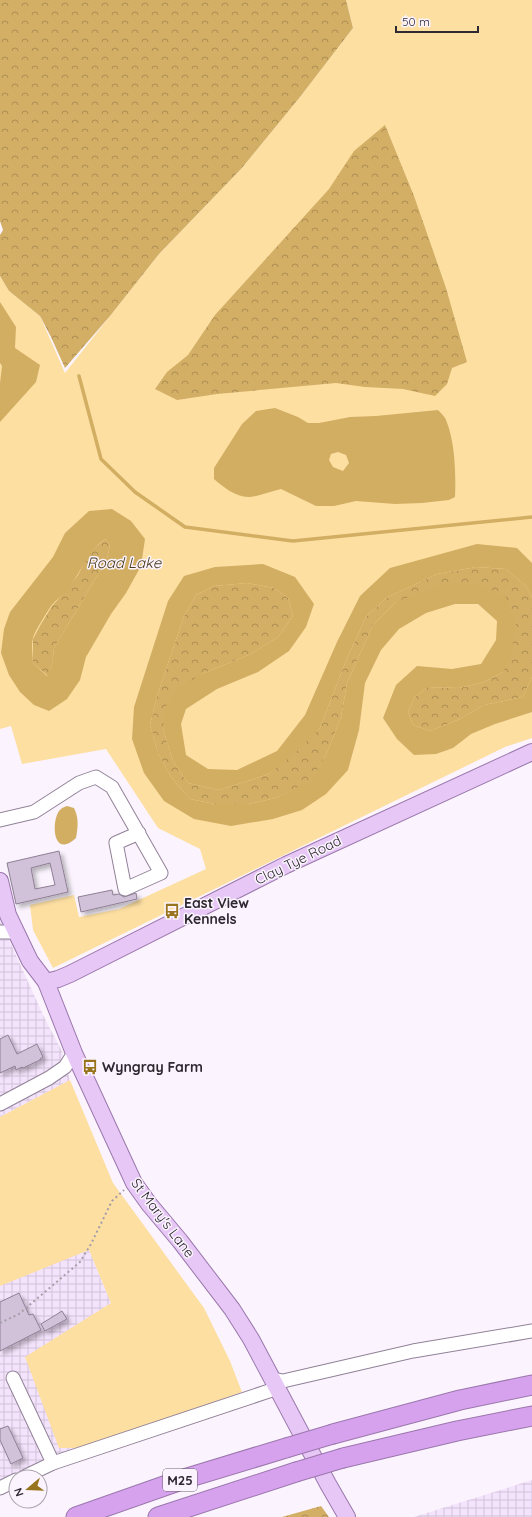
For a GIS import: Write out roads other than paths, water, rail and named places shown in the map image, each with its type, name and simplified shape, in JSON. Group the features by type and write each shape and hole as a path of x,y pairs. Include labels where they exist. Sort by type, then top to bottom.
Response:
{"highway":[{"name":"M25","path":"76,1517 187,1478 333,1434 460,1400 532,1385"},
{"name":"M25","path":"158,1517 343,1458 457,1431 532,1416"}],"main road":[{"name":"Clay Tye Road","path":"46,982 70,974 286,865 532,752"},
{"name":"St Mary's Lane","path":"0,881 8,916 8,932 46,982 74,1053 134,1183 232,1309 251,1339 276,1384 328,1484 347,1517"}],"lane":[{"path":"0,820 34,812 79,783 96,777 112,787 138,834"},
{"path":"0,1104 49,1078 65,1067 74,1053"},
{"path":"41,1469 53,1463 283,1381 413,1351 532,1331"},
{"path":"13,1378 53,1463"}],"water":[{"path":"0,302 16,327 15,348 40,365 36,382 0,422 0,383 2,366 0,363"},
{"path":"275,408 298,417 308,423 319,423 350,417 438,410 443,415 449,428 453,448 455,497 449,500 422,503 395,504 356,501 334,506 316,506 281,489 250,497 235,494 214,479 214,468 242,424 256,411","holes":["338,452 346,455 349,463 343,471 333,467 329,460 331,454"]},
{"name":"Road Lake","path":"112,509 131,521 145,539 141,566 86,657 80,680 67,699 49,711 34,705 20,692 9,675 1,653 4,629 10,612 53,557 65,533 89,511","holes":["105,539 110,545 107,559 54,648 52,666 47,676 33,663 32,644 34,634 51,606 67,591 72,584 93,550"]},
{"path":"477,544 517,548 532,563 532,597 526,586 506,569 476,567 437,574 386,598 366,617 347,658 320,728 297,751 269,774 219,790 188,783 173,761 163,729 165,708 176,690 202,674 251,654 278,637 293,616 288,598 274,588 247,583 214,586 196,595 184,616 157,696 150,725 158,753 171,777 190,799 215,804 248,804 276,798 311,781 327,753 341,717 347,683 373,625 396,602 446,583 480,584 506,597 516,623 511,656 503,672 484,682 459,688 427,687 414,698 408,712 413,725 430,731 460,719 484,705 523,697 532,677 532,712 495,724 471,734 453,748 436,754 414,755 397,739 383,718 396,685 417,666 452,669 481,664 496,640 497,621 478,604 455,604 426,613 399,629 381,650 365,683 359,730 348,770 326,794 302,810 273,819 231,826 194,819 164,801 144,773 132,739 134,707 168,601 184,576 215,567 263,564 295,577 314,604 306,627 289,651 258,672 217,689 186,709 181,724 186,755 208,769 237,770 277,751 305,715 337,642 360,596 390,568"},
{"path":"67,806 74,808 78,823 76,838 68,844 62,844 58,841 55,835 55,827 58,813 63,807"}],"waterway":[{"path":"79,376 101,459 135,492 185,527 293,541 532,517"}],"place":[{"name":"East View Kennels","path":"172,911"},
{"name":"Wyngray Farm","path":"90,1067"}]}
